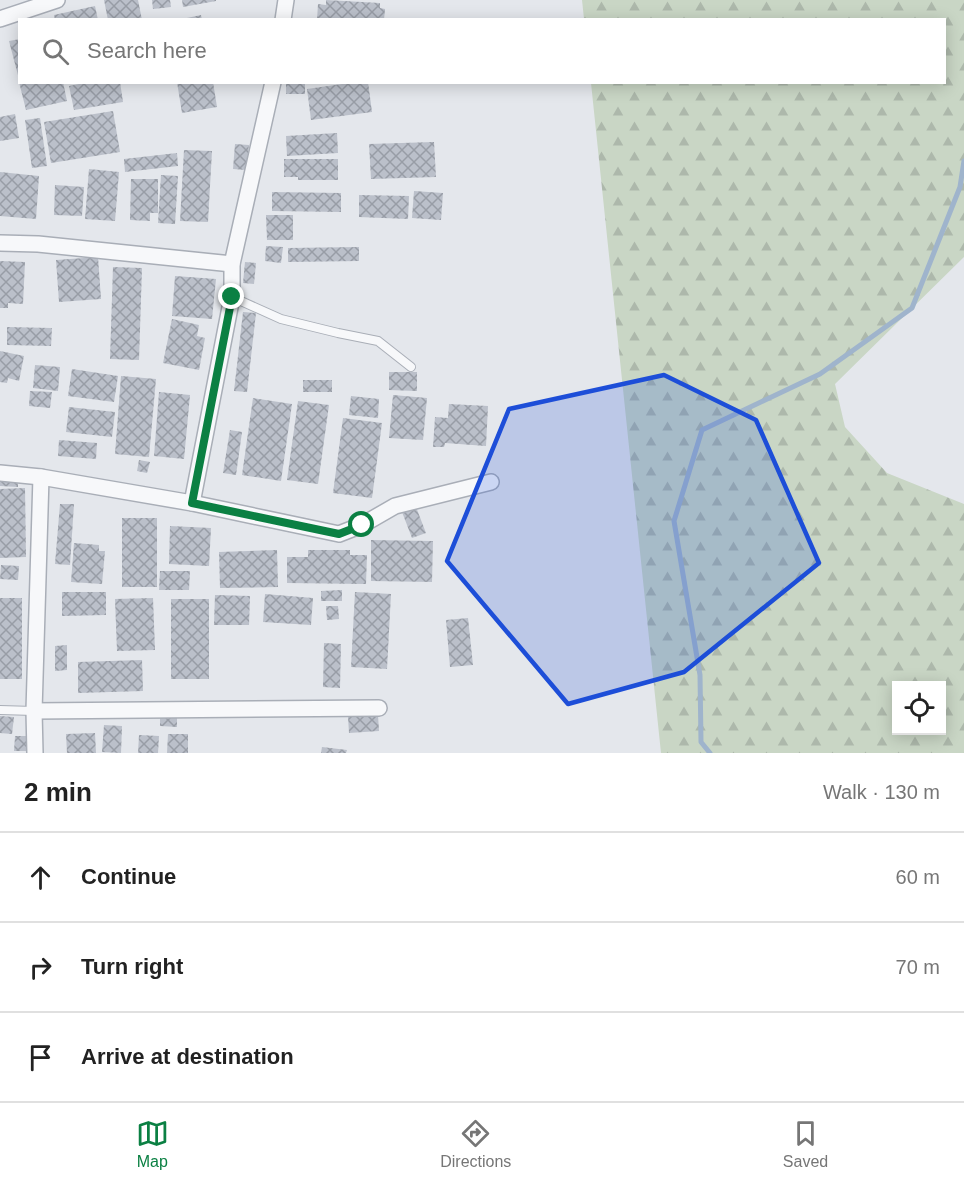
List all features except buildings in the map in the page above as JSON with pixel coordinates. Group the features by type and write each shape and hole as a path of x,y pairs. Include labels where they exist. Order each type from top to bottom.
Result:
{"street":[{"path":"0,19 57,0"},
{"path":"283,18 286,0"},
{"path":"192,503 232,297 232,264 273,84"},
{"path":"0,243 38,244 232,264"},
{"path":"0,473 41,477 192,503 339,534 362,525 395,506 491,482"},
{"path":"35,753 34,711 41,477"},
{"path":"34,711 379,708"}],"lane":[{"path":"232,297 281,319 378,340 411,367"},
{"path":"0,710 34,711"}],"highlighted area":[{"path":"664,375 756,420 819,563 684,672 568,704 447,561 509,409"}],"green space":[{"path":"582,0 964,0 964,257 835,384 845,427 887,473 964,504 964,753 661,753 591,84 946,84 946,18 584,18"}],"waterway":[{"path":"710,753 701,742 700,675 674,521 702,430 820,374 912,308 960,187 964,161"}],"route":[{"path":"232,297 192,503 339,534 362,525"}]}
